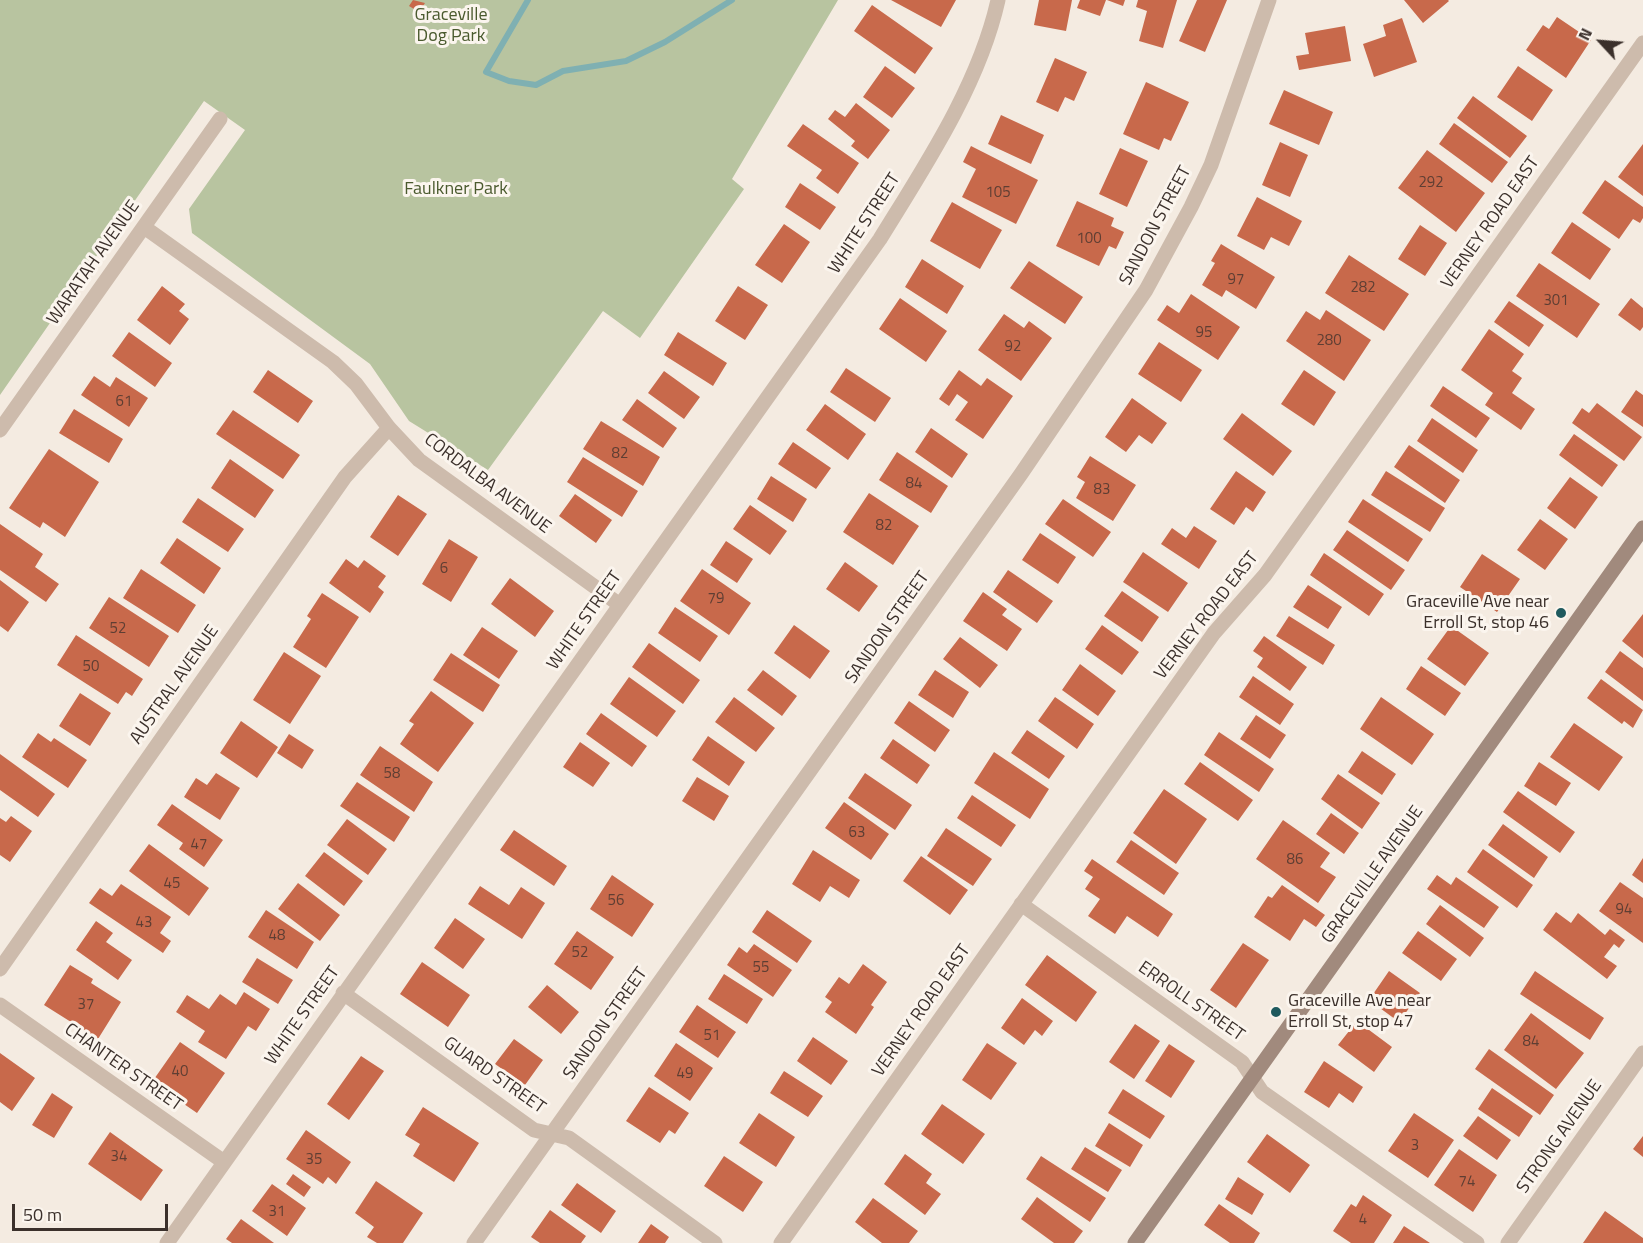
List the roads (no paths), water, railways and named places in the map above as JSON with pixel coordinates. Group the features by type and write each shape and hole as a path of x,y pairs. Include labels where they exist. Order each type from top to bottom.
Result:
{"main road":[{"name":"GRACEVILLE AVENUE","path":"1135,1243 1643,528"}],"street":[{"name":"WHITE STREET","path":"167,1243 837,302 920,175 952,118 988,36 999,0"},
{"name":"SANDON STREET","path":"474,1243 1021,474 1146,290 1211,165 1269,0"},
{"name":"VERNEY ROAD EAST","path":"781,1243 1214,633 1265,575 1643,43"},
{"name":"WARATAH AVENUE","path":"0,430 220,119"},
{"name":"CORDALBA AVENUE","path":"144,227 333,362 362,391 405,447 432,471 620,605"},
{"name":"AUSTRAL AVENUE","path":"0,969 345,477 389,428"},
{"name":"ERROLL STREET","path":"1021,904 1242,1062 1262,1092 1477,1243"},
{"name":"GUARD STREET","path":"343,993 534,1131 569,1138 716,1243"},
{"name":"CHANTER STREET","path":"0,1005 224,1162"},
{"name":"STRONG AVENUE","path":"1508,1243 1643,1053"}],"waterway":[{"path":"528,0 486,72 509,81 536,85 563,71 626,61 665,42 732,0"}],"place":[{"name":"Graceville Ave near Erroll St, stop 46","path":"1561,613"},
{"name":"Graceville Ave near Erroll St, stop 47","path":"1276,1012"}],"park label":[{"name":"Graceville Dog Park","path":"451,26"},
{"name":"Faulkner Park","path":"456,190"}]}
